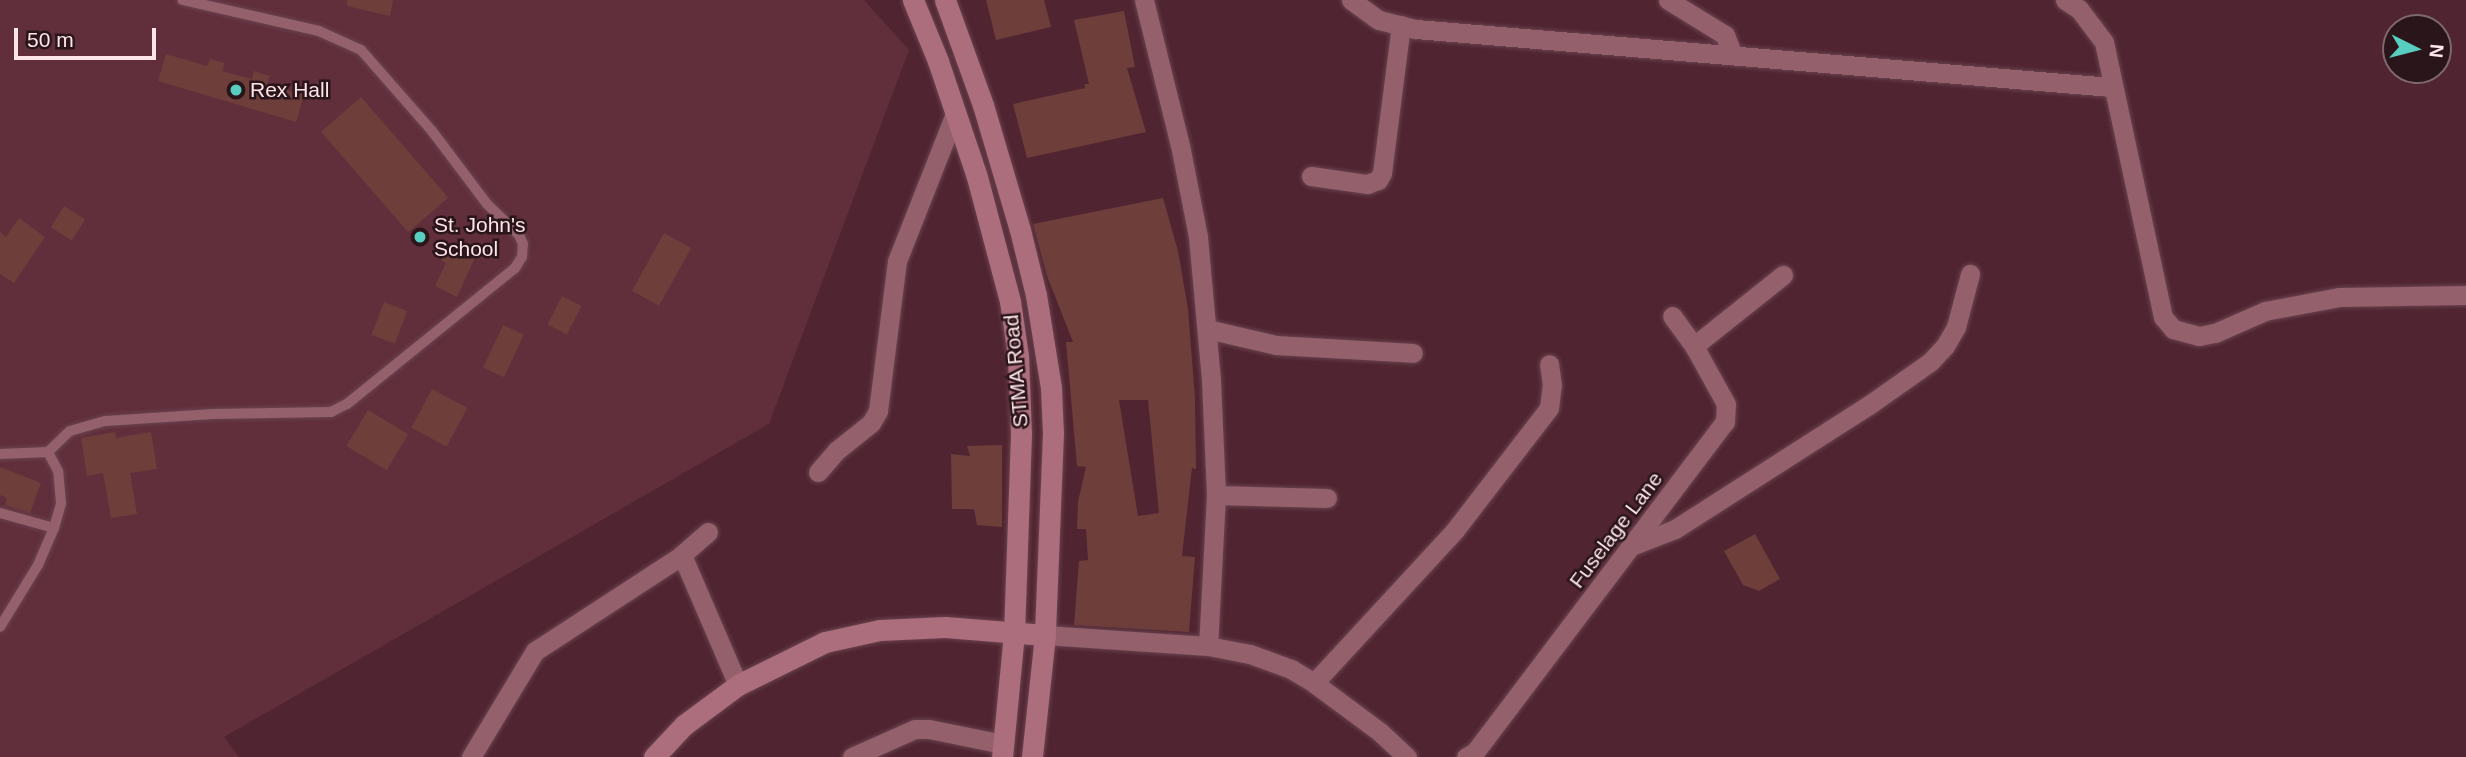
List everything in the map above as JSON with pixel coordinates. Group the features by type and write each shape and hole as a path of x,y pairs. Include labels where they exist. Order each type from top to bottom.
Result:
{"main road":[{"name":"STMA Road","path":"913,0 977,177 1010,301 1018,356 1021,434 1014,633 1002,750"},
{"name":"STMA Road","path":"945,0 1002,166 1036,295 1044,339 1053,433 1045,635 1032,757"},
{"path":"654,757 684,725 738,685 825,642 880,630 945,627 1045,635"}],"street":[{"path":"1144,0 1193,212 1207,329 1216,495 1208,646"},
{"path":"1351,0 1379,20 1416,29 1732,53 2111,87"},
{"path":"1668,0 1725,35 1732,53"},
{"path":"2065,0 2078,9 2104,42 2111,87 2163,317 2173,329 2199,336 2215,333 2265,311 2339,297 2466,295"},
{"path":"1311,176 1367,184 1378,180 1401,25"},
{"path":"818,472 836,451 871,423 878,411 897,261 955,114"},
{"path":"1633,545 1675,529 1870,405 1930,362 1945,346 1956,327 1969,274"},
{"path":"1694,346 1783,275"},
{"name":"Fuselage Lane","path":"1466,757 1475,752 1725,422 1726,404 1694,346 1672,316"},
{"path":"1207,329 1276,345 1413,353"},
{"path":"1314,683 1455,530 1549,408 1552,386 1549,364"},
{"path":"1216,495 1327,498"},
{"path":"471,757 535,651 682,555 708,532"},
{"path":"682,555 738,685"},
{"path":"1045,635 1208,646 1250,653 1292,669 1314,683 1380,732 1407,757"},
{"path":"852,757 915,729 929,729 1002,750"}],"lane":[{"path":"0,454 48,452 70,431 106,421 213,414 331,412 347,404 505,276 522,257 523,244 519,235 487,205 432,131 361,50 319,31 182,0"},
{"path":"0,627 38,565 54,528 61,503 58,471 48,452"},
{"path":"0,513 54,528"}],"shaded area":[{"name":"St. John's School","path":"0,0 864,0 909,50 769,424 224,737 239,757 0,757"}],"building":[{"path":"347,0 393,0 390,16 347,6"},
{"path":"986,0 1044,0 1051,27 996,40"},
{"path":"1124,11 1135,67 1127,68 1146,132 1027,158 1013,104 1085,88 1085,84 1089,84 1074,20"},
{"name":"Rex Hall","path":"166,54 207,66 210,59 225,63 222,71 252,79 254,71 270,76 267,84 304,95 296,122 158,81"},
{"path":"361,97 448,197 408,232 321,132"},
{"path":"1163,198 1178,251 1188,309 1195,397 1196,469 1192,468 1182,556 1195,557 1189,632 1074,625 1079,561 1088,560 1086,529 1077,529 1078,502 1086,467 1077,466 1066,342 1073,342 1047,276 1033,224","holes":["1119,400 1148,400 1159,513 1138,516"]},
{"path":"64,206 85,219 72,240 51,227"},
{"path":"19,218 45,237 14,283 0,274 0,232 6,237"},
{"path":"664,233 691,248 659,306 632,291"},
{"path":"447,248 474,260 457,297 435,286 446,263 441,261"},
{"path":"562,296 582,306 567,334 547,325"},
{"path":"384,302 407,311 395,344 371,335"},
{"path":"503,325 524,335 504,377 483,368"},
{"path":"432,389 467,408 447,447 411,428"},
{"path":"368,410 408,434 387,470 346,446"},
{"path":"115,432 116,438 151,432 157,469 130,473 137,514 111,518 103,473 87,476 81,438"},
{"path":"1002,445 1002,527 977,525 974,509 952,509 951,454 970,456 967,446"},
{"path":"0,467 41,483 30,513 5,505 7,498 0,495"},
{"path":"1755,534 1780,579 1759,591 1743,585 1724,551"}],"place":[{"name":"Rex Hall","path":"236,90"},
{"name":"St. John's School","path":"420,237"}]}
